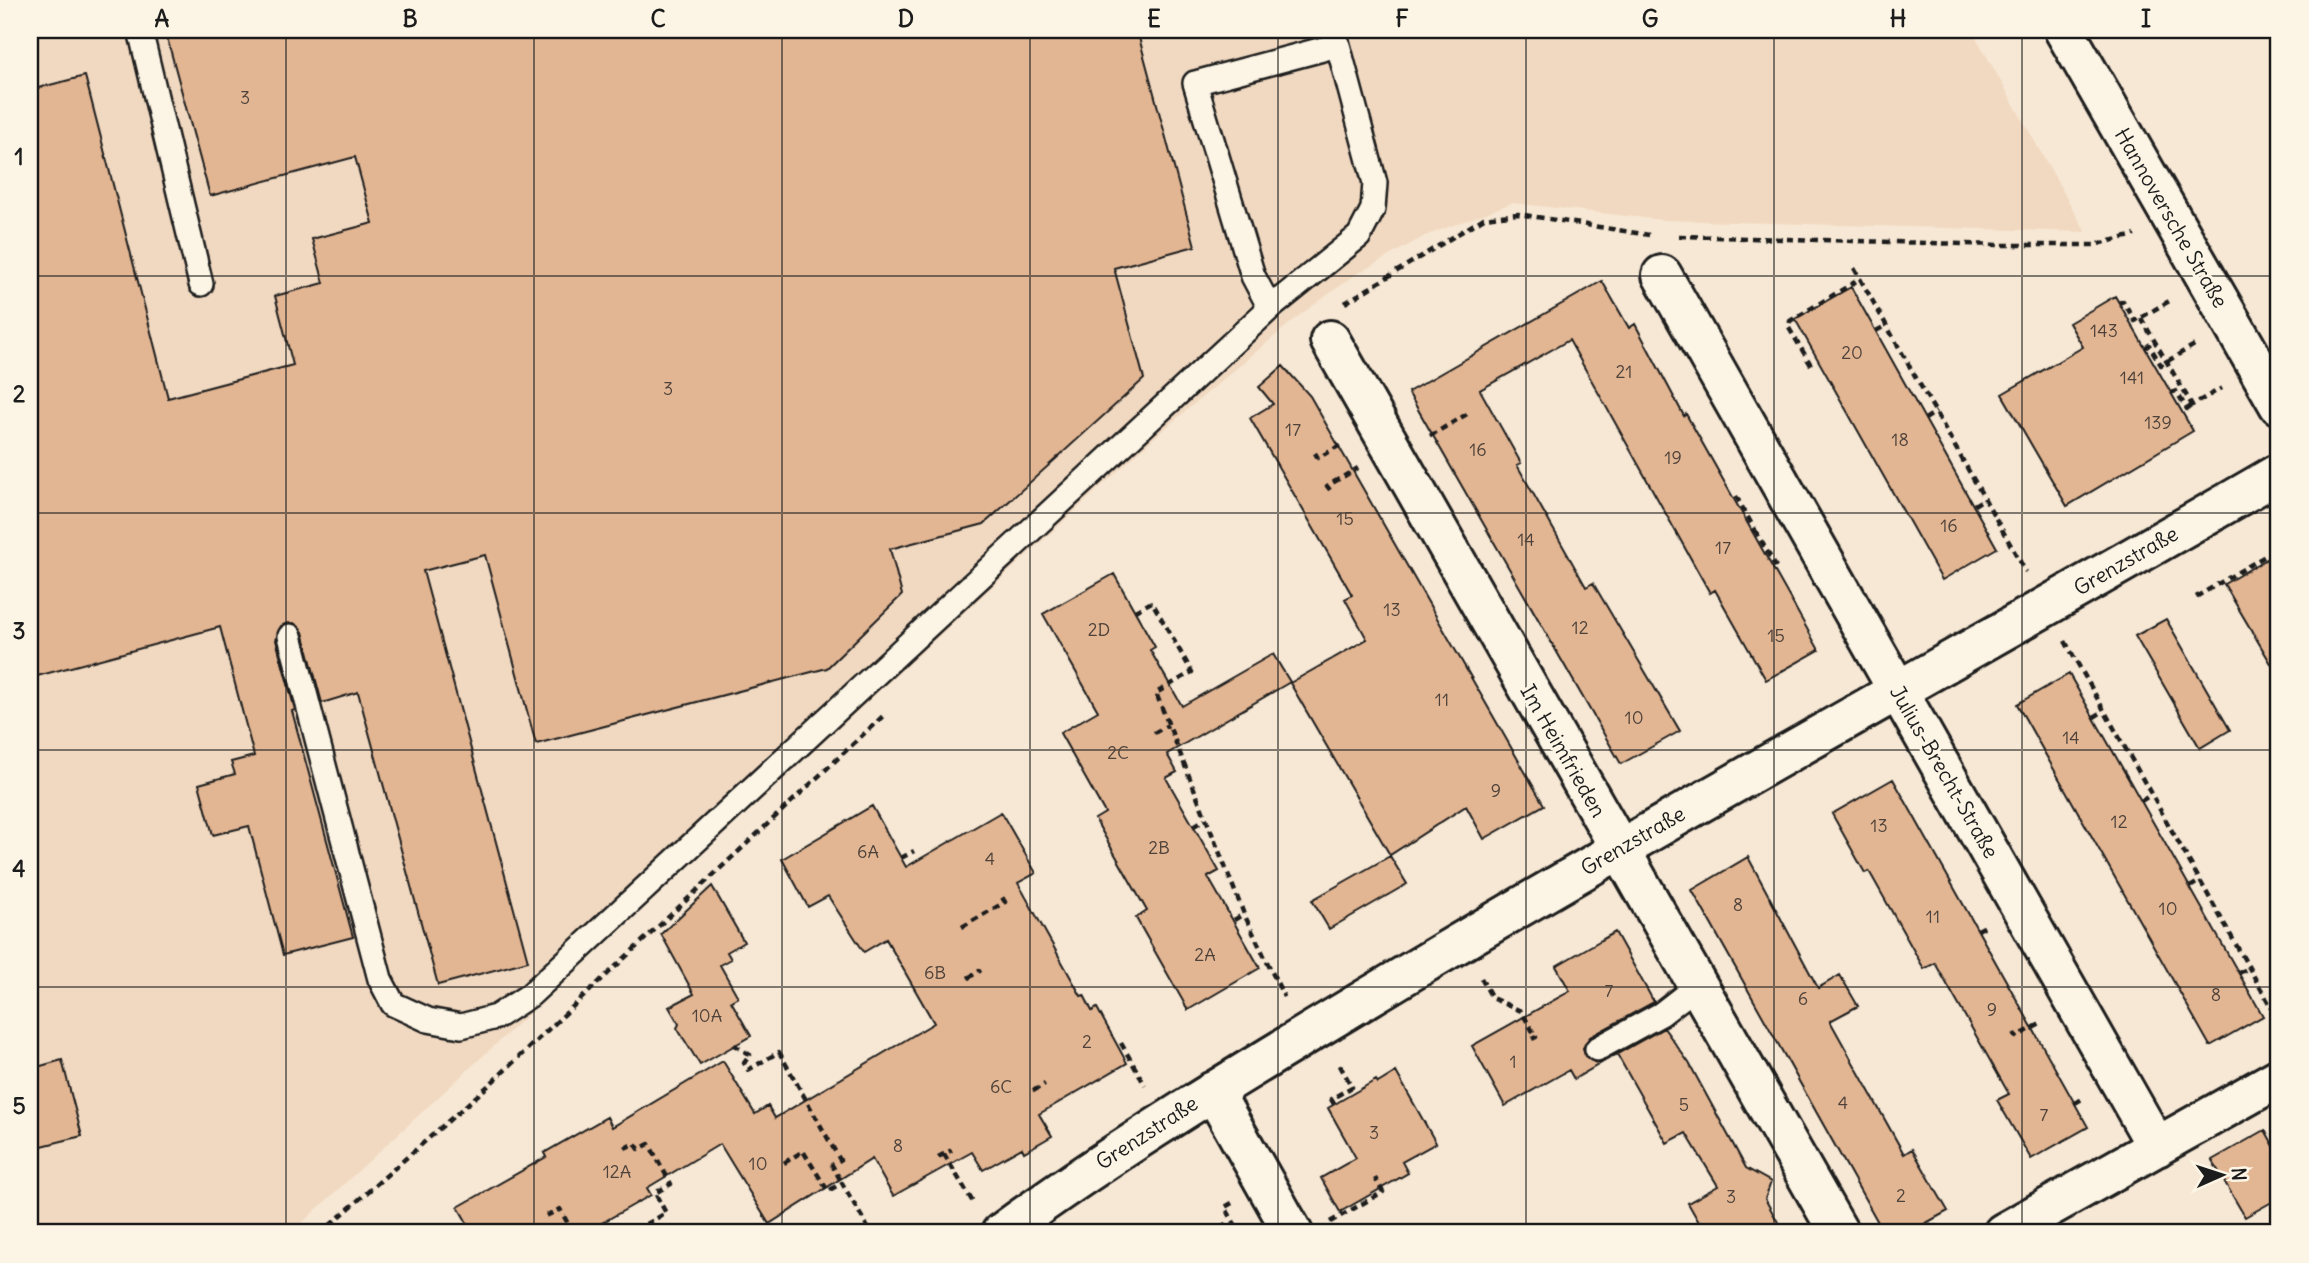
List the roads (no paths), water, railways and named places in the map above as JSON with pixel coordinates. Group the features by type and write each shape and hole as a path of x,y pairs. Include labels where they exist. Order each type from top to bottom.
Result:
{"street":[{"name":"Hannoversche Straße","path":"2064,30 2279,405"},
{"name":"Julius-Brecht-Straße","path":"1662,275 2157,1147"},
{"name":"Im Heimfrieden","path":"1336,322 1618,848 1839,1233"},
{"name":"Grenzstraße","path":"1002,1233 1092,1168 1213,1091 1618,848 2279,473"},
{"path":"2003,1233 2279,1078"},
{"path":"1213,1091 1310,1229"}],"lane":[{"path":"140,30 201,284"},
{"path":"290,636 380,979 393,1004 428,1020 461,1026 496,1017 530,995 1270,308 1359,236 1373,209 1375,183 1336,37 1195,83 1253,276 1270,308"},
{"path":"1597,1049 1661,1014 1697,986"}]}
